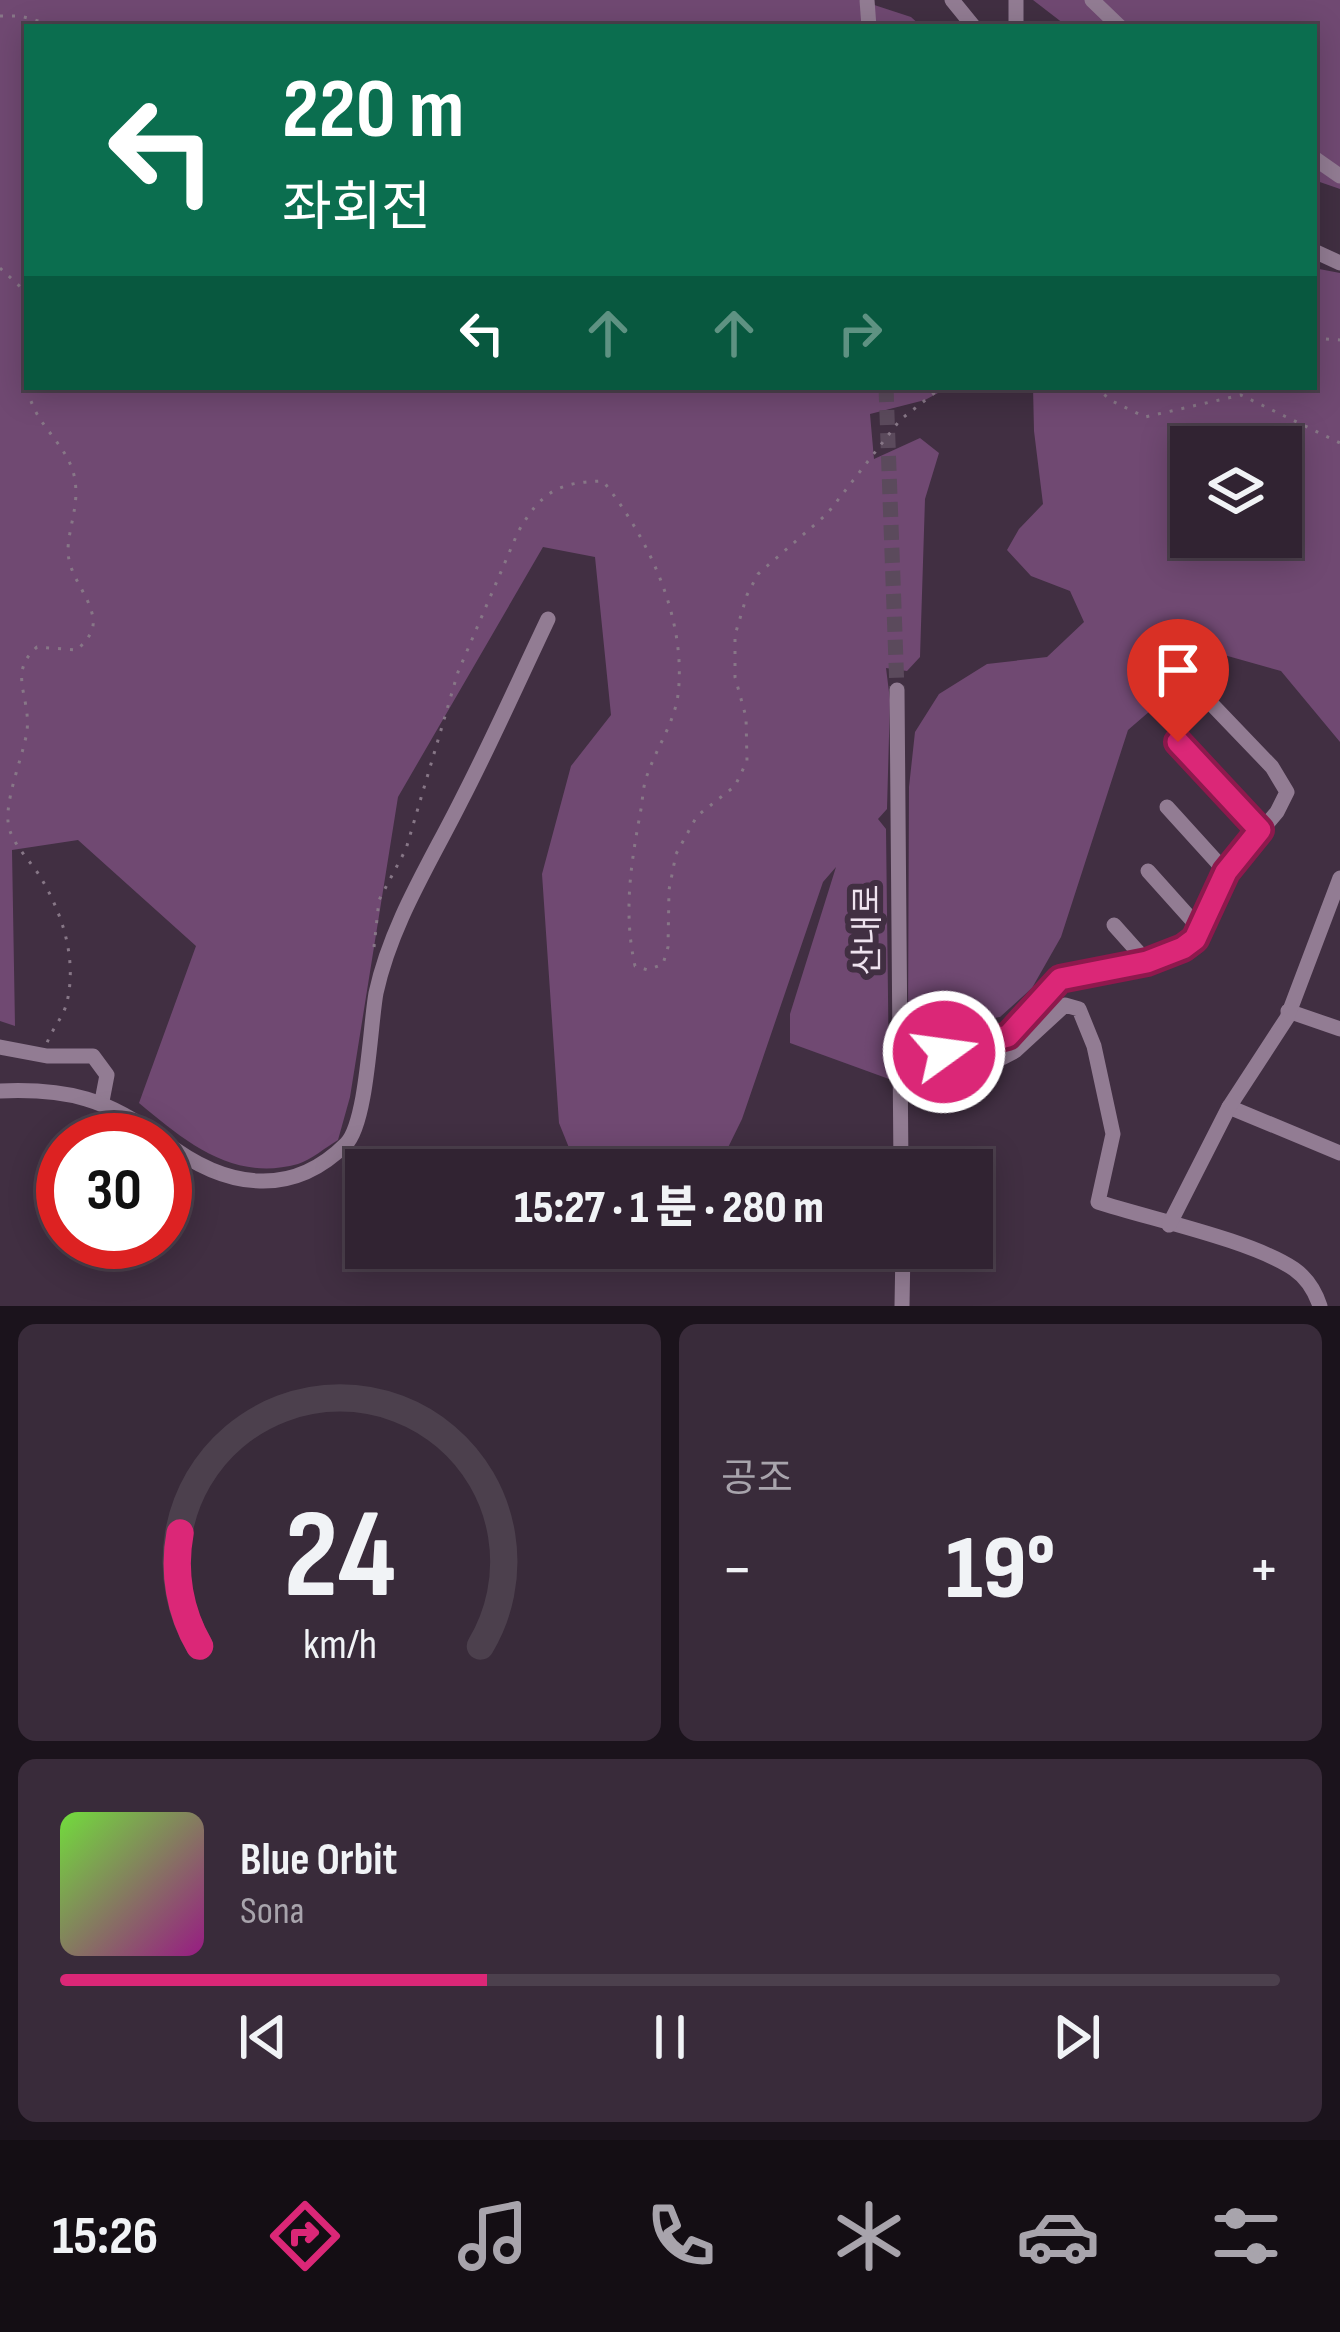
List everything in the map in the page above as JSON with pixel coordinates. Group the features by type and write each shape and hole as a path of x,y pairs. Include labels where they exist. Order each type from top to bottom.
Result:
{"street":[{"path":"952,0 972,24"},
{"path":"1092,0 1117,24"},
{"path":"192,1162 259,1182 288,1180 317,1169 351,1140 376,992 412,890 461,801 548,619"},
{"name":"산내로","path":"897,690 900,1149"},
{"path":"898,1059 1008,1036 1060,979 1147,962 1195,939 1226,872 1284,802 1285,783 1201,693"},
{"path":"1178,742 1260,830"},
{"path":"1167,807 1226,872"},
{"path":"1148,871 1200,929"},
{"path":"1169,1225 1228,1107 1288,1011 1340,878"},
{"path":"1114,925 1147,962"},
{"path":"968,1047 1000,1059 1065,1005 1079,1009 1094,1046 1114,1134 1098,1202 1292,1268 1311,1284 1320,1306"},
{"path":"1288,1011 1340,1029"},
{"path":"0,1048 47,1056 92,1055 107,1075 102,1101"},
{"path":"0,1091 36,1089 102,1101 121,1113"},
{"path":"1228,1107 1340,1153"},
{"path":"902,1306 903,1269"}],"path":[{"path":"0,16 50,24"},
{"path":"0,268 24,290"},
{"path":"28,390 38,417 73,470 78,504 68,549 71,572 93,619 87,640 77,650 37,647 23,659 19,672 30,709 9,830 58,912 72,970 67,1007 47,1039 47,1056"},
{"path":"374,958 380,899 406,849 458,672 518,532 549,494 571,482 603,481 637,531 669,601 678,653 678,697 646,775 628,899 628,934 635,966 648,970 662,964 668,947 669,890 676,854 697,816 735,786 748,761 746,717 735,677 735,635 758,574 827,514 900,420 938,390"},
{"path":"1099,390 1145,417 1241,395 1340,442"}],"shaded area":[{"path":"0,0 859,0 911,17 919,24 24,24 24,390 943,390 925,400 870,414 874,459 920,438 939,453 925,499 920,657 907,671 886,668 890,700 887,809 878,819 886,829 889,1079 790,1043 790,1014 836,867 823,882 742,1119 727,1149 570,1149 559,1123 542,874 571,766 611,715 595,557 543,547 398,797 350,1097 338,1140 298,1164 252,1168 192,1143 192,1113 151,1113 139,1103 196,946 78,840 12,850 15,1026 0,1021"},
{"path":"1033,0 1340,0 1340,189 1317,181 1317,24 1064,24"},
{"path":"1317,269 1340,273 1340,742 1281,671 1217,653 1128,730 1061,937 1032,988 1000,1017 924,1029 908,1021 909,787 915,732 939,694 987,664 1047,657 1084,622 1070,591 1031,576 1007,550 1043,504 1033,390 1317,390"}],"tunnel":[{"path":"886,390 897,690"}],"route":[{"path":"944,1052 1008,1036 1060,979 1147,962 1195,939 1226,872 1260,830 1178,742"}]}
